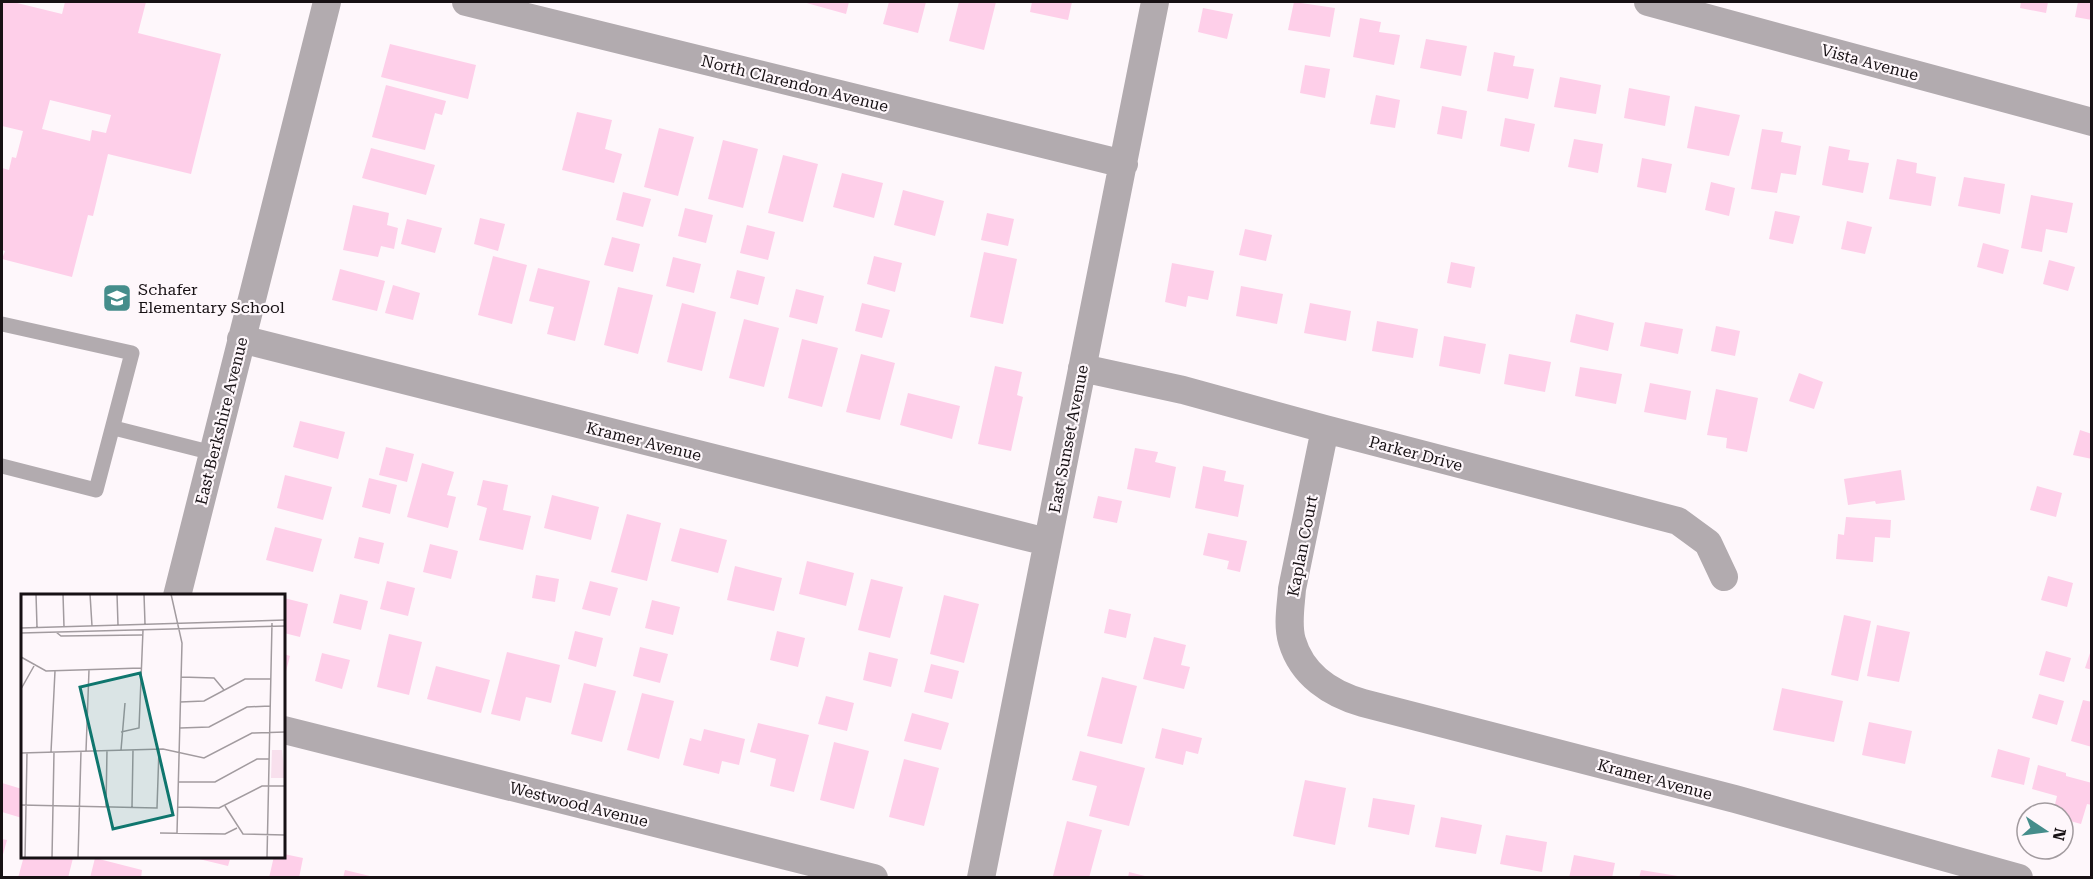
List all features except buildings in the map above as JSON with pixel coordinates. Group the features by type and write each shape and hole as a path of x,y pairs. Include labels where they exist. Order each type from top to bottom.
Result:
{"street":[{"name":"East Berkshire Avenue","path":"178,594 327,2"},
{"name":"North Clarendon Avenue","path":"466,2 1124,164"},
{"name":"East Sunset Avenue","path":"981,878 1155,2"},
{"name":"Vista Avenue","path":"1648,2 2091,122"},
{"name":"Kramer Avenue","path":"241,339 1047,542"},
{"name":"Parker Drive","path":"1082,368 1183,390 1678,521 1708,543 1724,577"},
{"name":"Kaplan Court","path":"1301,662 1292,640 1290,615 1292,589 1325,429"},
{"name":"Kramer Avenue","path":"1301,662 1323,685 1348,699 1747,802 2019,878"},
{"name":"Westwood Avenue","path":"285,730 874,878"}],"lane":[{"path":"2,324 132,353 96,490 2,466"},
{"path":"114,428 213,453"}],"place":[{"name":"Schafer Elementary School","path":"117,298"}]}
